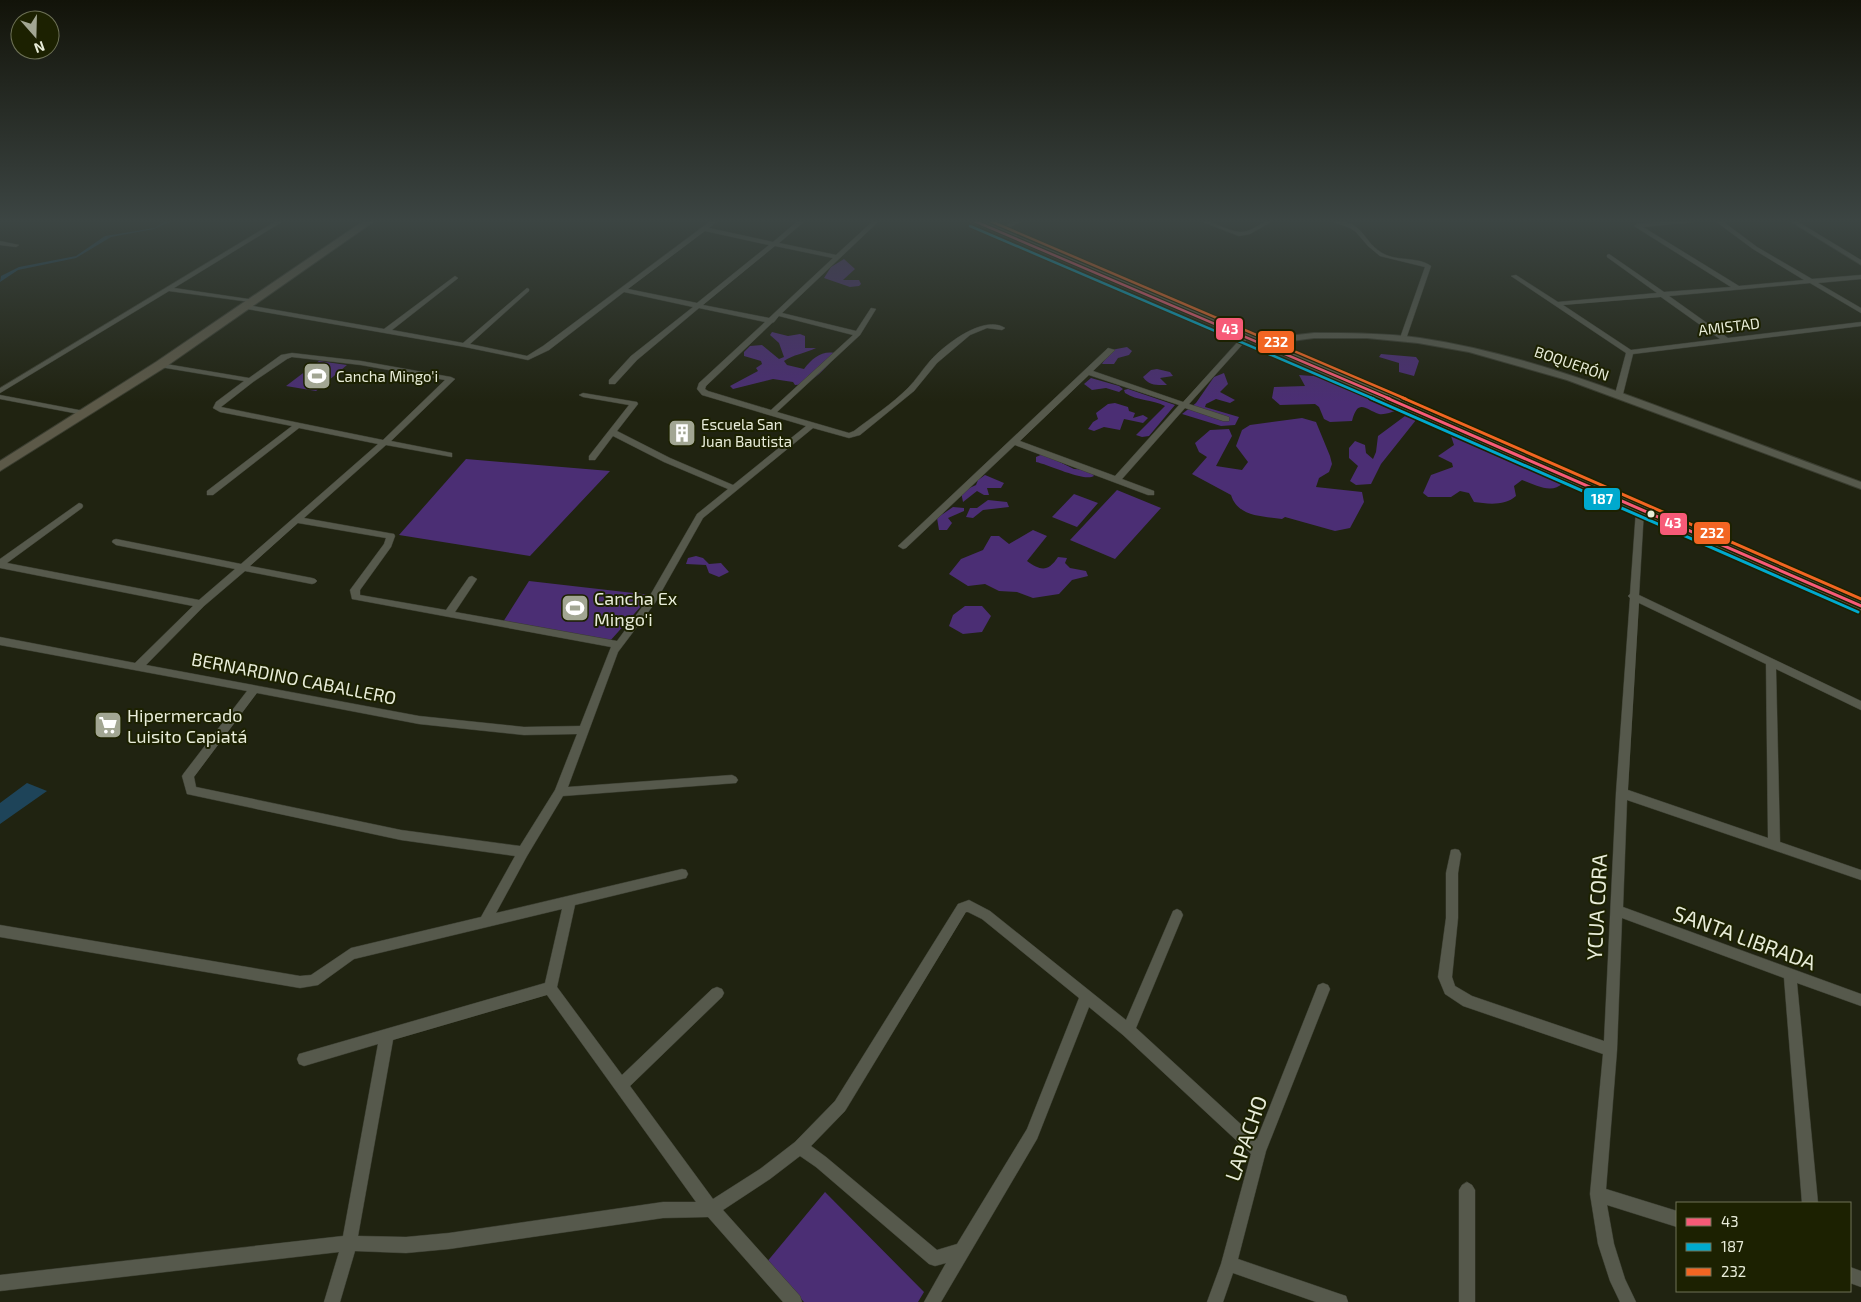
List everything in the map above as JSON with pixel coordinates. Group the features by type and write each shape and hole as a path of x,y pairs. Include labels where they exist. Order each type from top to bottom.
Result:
{"main road":[{"path":"0,467 160,365 284,281"},
{"path":"1116,281 1861,606"}],"street":[{"path":"0,391 180,281"},
{"path":"386,331 451,281"},
{"path":"168,288 386,331 465,344 528,358 546,348 634,281"},
{"path":"612,382 634,358 729,281"},
{"path":"813,281 702,385 701,389 712,396 844,436 856,433 911,389 934,361 968,334 986,326 1002,328"},
{"path":"1404,338 1423,281"},
{"path":"1521,281 1630,352 1619,394"},
{"path":"1643,281 1726,340"},
{"path":"1726,281 1738,288"},
{"path":"1557,304 1824,281"},
{"path":"1812,282 1861,311"},
{"path":"465,344 527,290"},
{"path":"622,290 700,304 772,320"},
{"path":"772,413 858,334 873,309"},
{"path":"778,314 858,334"},
{"name":"AMISTAD","path":"1630,352 1861,324"},
{"name":"BOQUERÓN","path":"1260,342 1291,337 1354,335 1404,338 1513,359 1619,394 1861,486"},
{"path":"1116,480 1246,336"},
{"path":"904,546 1111,350"},
{"path":"137,667 201,604 385,442 451,379 361,363 292,355 284,357 250,380 219,404 217,408 296,426 385,442 449,455"},
{"path":"160,365 250,380"},
{"path":"1089,372 1226,419"},
{"path":"583,394 634,404 614,433 592,458"},
{"path":"0,397 84,413"},
{"path":"210,493 296,426"},
{"path":"485,921 522,852 560,792 614,650 652,601 700,516 811,426"},
{"path":"614,433 667,460 733,488"},
{"path":"1016,442 1151,493"},
{"path":"0,564 79,506"},
{"name":"YCUA CORA","path":"1628,1302 1618,1280 1606,1244 1598,1194 1610,1050 1622,792 1633,596 1640,510"},
{"path":"297,520 391,536 388,545 355,590 355,596 619,645"},
{"path":"116,542 312,581"},
{"path":"0,564 201,604"},
{"path":"449,614 472,579"},
{"path":"1633,596 1861,706"},
{"name":"BERNARDINO CABALLERO","path":"0,641 419,720 524,731 584,730"},
{"path":"1771,663 1774,845"},
{"path":"255,688 188,776 191,791 401,835 522,852"},
{"path":"560,792 732,780"},
{"path":"1622,792 1861,875"},
{"path":"1455,854 1452,873 1452,918 1445,977 1450,990 1468,1001 1610,1050"},
{"path":"0,931 300,982 313,981 351,954 682,874"},
{"path":"570,902 550,988 711,1209 794,1302"},
{"path":"0,1283 349,1243 406,1245 449,1241 663,1210 711,1209 765,1174 800,1147 840,1106 962,908 969,906 986,915 1128,1030 1259,1151"},
{"name":"SANTA LIBRADA","path":"1616,910 1790,976 1861,1000"},
{"path":"1128,1030 1177,915"},
{"path":"1790,976 1810,1202"},
{"path":"304,1058 550,988"},
{"name":"LAPACHO","path":"1215,1302 1229,1264 1259,1151 1323,989"},
{"path":"620,1086 717,993"},
{"path":"932,1302 1032,1134 1086,997"},
{"path":"332,1302 349,1243 387,1035"},
{"path":"800,1147 821,1162 935,1258 962,1252"},
{"path":"1467,1190 1467,1302"},
{"path":"1598,1194 1676,1219"},
{"path":"1229,1264 1340,1302"}],"shaded area":[{"path":"832,281 859,281 861,284 850,287"},
{"path":"772,332 788,336 800,334 805,336 805,348 816,348 787,359 784,361 787,365 804,369 811,361 823,353 838,354 819,374 802,384 795,385 793,382 773,379 733,389 730,386 758,371 756,368 762,364 761,361 744,356 744,352 750,346 762,345 779,359 784,357 779,343 770,335"},
{"path":"1127,347 1132,351 1129,355 1118,358 1114,364 1102,364 1111,350"},
{"path":"1381,354 1416,357 1419,361 1414,376 1399,372 1399,363 1379,357"},
{"name":"Cancha Mingo'i","path":"319,361 347,365 316,391 286,386"},
{"path":"1157,369 1170,372 1173,376 1160,378 1167,385 1151,383 1143,377 1151,370"},
{"path":"1224,373 1228,384 1220,392 1235,400 1230,403 1216,399 1206,404 1205,407 1239,417 1235,425 1221,426 1182,414 1196,403 1214,377"},
{"path":"1299,375 1326,377 1360,395 1395,403 1396,411 1379,414 1359,407 1352,421 1330,422 1324,419 1319,407 1315,404 1280,405 1272,398 1274,387 1305,386"},
{"path":"1091,378 1119,386 1123,389 1119,392 1106,388 1092,390 1084,384"},
{"path":"1128,389 1175,405 1149,436 1142,437 1136,435 1165,406 1130,396 1124,390"},
{"path":"1115,403 1128,407 1129,411 1135,413 1133,418 1143,415 1148,418 1143,423 1124,419 1120,430 1104,427 1094,431 1088,429 1098,419 1096,413 1108,404"},
{"path":"1405,416 1412,416 1416,420 1381,464 1371,484 1356,485 1350,481 1358,466 1349,458 1349,448 1355,441 1365,445 1366,453 1373,459 1378,436"},
{"path":"1302,418 1316,422 1332,464 1329,472 1319,478 1316,487 1362,492 1364,502 1350,528 1335,531 1285,517 1282,519 1252,514 1239,508 1231,495 1192,474 1207,457 1199,452 1195,443 1210,430 1229,429 1232,436 1216,466 1242,470 1248,462 1236,446 1242,430 1250,425"},
{"path":"1456,432 1476,439 1487,447 1487,451 1539,466 1557,476 1563,483 1553,488 1548,488 1522,480 1514,486 1516,496 1496,504 1474,502 1469,493 1460,491 1451,497 1428,497 1423,493 1431,475 1453,467 1452,463 1438,456 1454,445 1450,433"},
{"path":"1043,454 1074,469 1089,470 1094,476 1083,477 1036,462 1036,457"},
{"path":"466,459 610,471 530,556 399,535"},
{"path":"985,475 1004,483 1001,488 987,488 989,495 984,495 977,491 963,502 961,492 976,485 978,480"},
{"path":"1117,490 1161,508 1115,559 1070,540"},
{"path":"1074,494 1098,503 1077,527 1052,517"},
{"path":"988,500 1007,502 1009,507 983,510 973,518 966,517 970,508 977,508"},
{"path":"953,507 964,508 964,511 948,518 952,523 947,530 939,530 937,518"},
{"path":"1033,530 1047,536 1027,561 1036,567 1044,568 1051,565 1058,557 1067,558 1065,563 1070,568 1086,571 1088,576 1072,580 1059,594 1033,598 1017,592 999,591 985,584 968,586 949,574 961,559 983,550 991,536 999,536 1009,544"},
{"path":"696,556 703,558 709,564 721,563 729,572 719,577 709,573 706,565 686,564 688,558"},
{"name":"Cancha Ex Mingo'i","path":"529,581 651,595 610,641 503,622"},
{"path":"965,606 982,606 991,616 982,632 963,634 949,626 953,615"},
{"path":"825,1192 924,1292 918,1302 804,1302 766,1263"}],"water":[{"path":"27,783 47,791 0,824 0,803"}],"transit line":[{"name":"187","path":"1099,281 1258,348 1858,612"},
{"name":"43","path":"1115,281 1260,342 1861,606"},
{"name":"232","path":"1132,281 1263,336 1861,599"}],"place":[{"name":"Cancha Mingo'i","path":"317,376"},
{"name":"Escuela San Juan Bautista","path":"682,433"},
{"name":"Cancha Ex Mingo'i","path":"575,608"},
{"name":"Hipermercado Luisito Capiatá","path":"108,725"}]}
